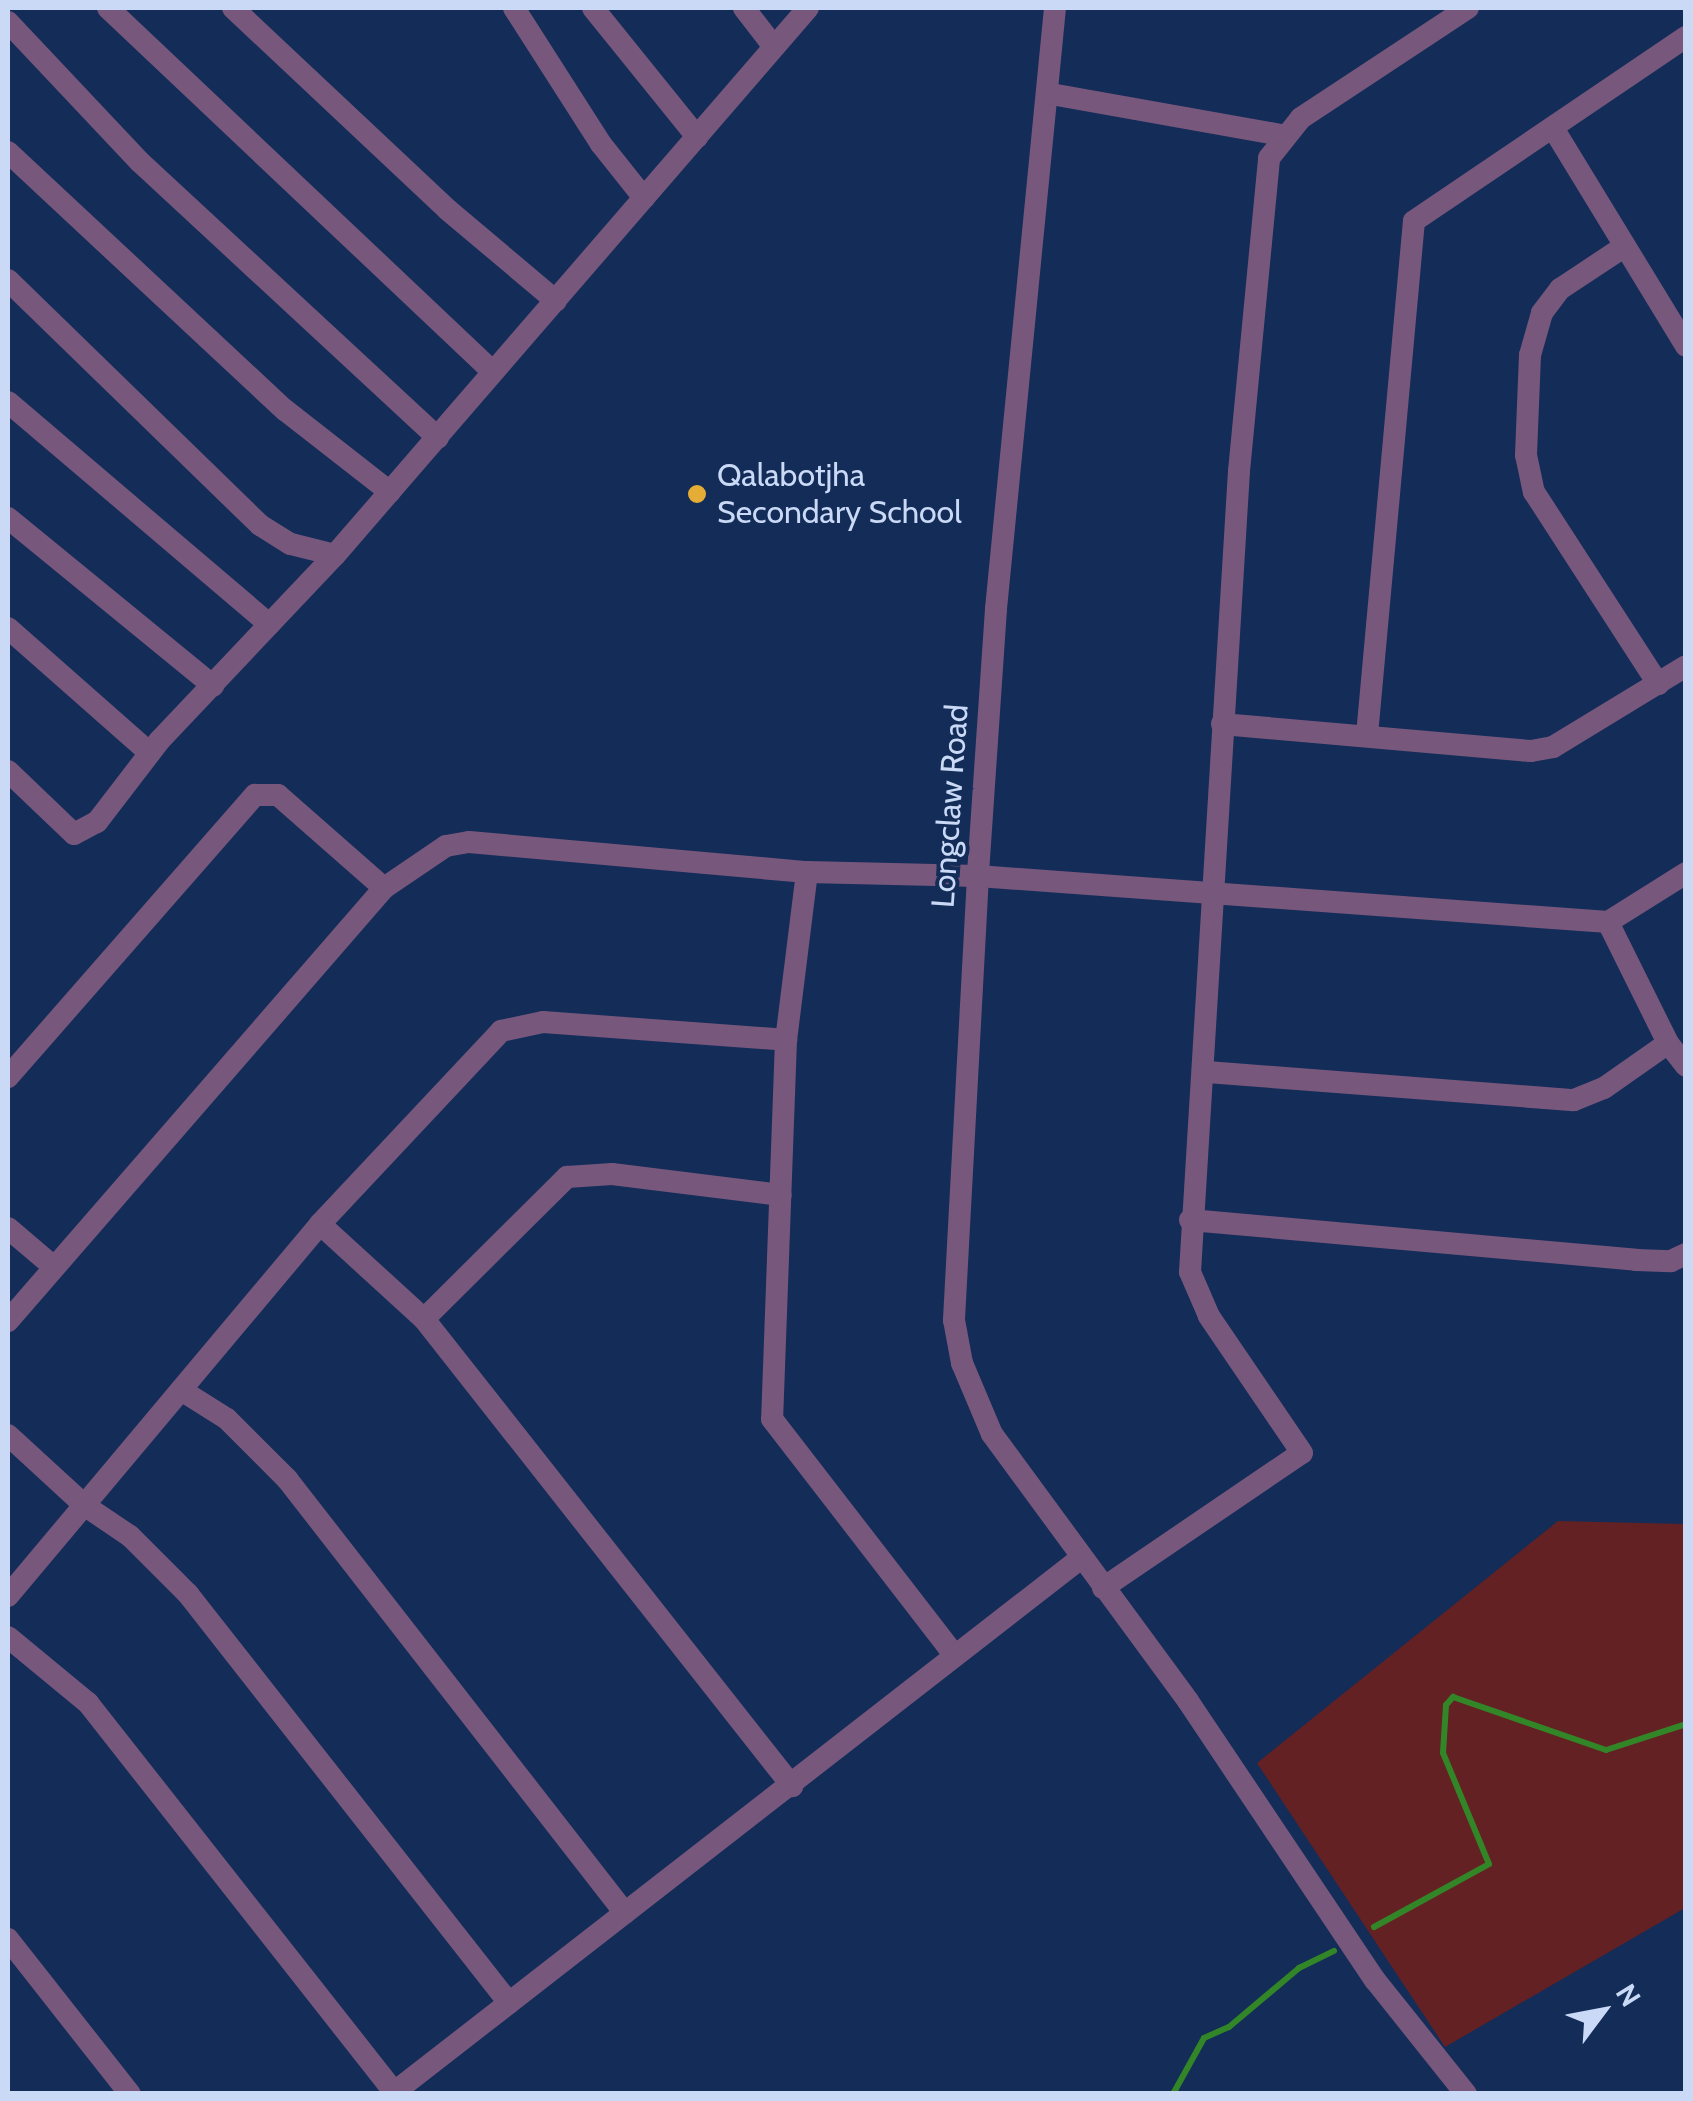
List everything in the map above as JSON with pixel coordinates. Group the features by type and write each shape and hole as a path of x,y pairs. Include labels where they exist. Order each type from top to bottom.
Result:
{"street":[{"path":"108,8 492,371"},
{"path":"233,8 448,210 556,301"},
{"path":"514,8 601,144 644,198"},
{"path":"593,8 626,56 697,137"},
{"path":"744,8 774,47"},
{"path":"8,771 74,834 97,822 150,754 438,438 808,8"},
{"name":"Longclaw Road","path":"1054,8 1051,94 1029,252 978,876 954,1320 969,1387 992,1434 1302,1865 1375,1980 1466,2094"},
{"path":"8,1637 88,1702 393,2093 792,1786 954,1654 1302,1453 1196,1293 1190,1220 1207,1072 1222,724 1269,158 1282,136 1468,8"},
{"path":"8,22 150,172 438,438"},
{"path":"1367,736 1414,221 1686,37"},
{"path":"1051,94 1282,136"},
{"path":"1553,128 1622,248 1686,346"},
{"path":"8,152 284,410 390,492"},
{"path":"1622,248 1560,289 1542,314 1530,355 1526,455 1534,492 1658,684"},
{"path":"8,280 260,525 291,544 335,554"},
{"path":"8,402 269,624"},
{"path":"8,518 213,686"},
{"path":"8,628 150,754"},
{"path":"1222,724 1554,748 1686,666"},
{"path":"8,1077 255,794 278,795 384,888"},
{"path":"8,1321 384,888 422,858 469,842 807,872 978,876 1212,897 1608,922 1686,873"},
{"path":"807,872 786,1040 772,1419 954,1654"},
{"path":"1608,922 1668,1043 1686,1066"},
{"path":"8,1596 320,1224 485,1043 512,1025 543,1022 786,1040"},
{"path":"1207,1072 1574,1100 1604,1088 1668,1043"},
{"path":"424,1319 566,1177 612,1174 781,1195"},
{"path":"1190,1220 1636,1260 1670,1261 1686,1254"},
{"path":"320,1224 424,1319 792,1786"},
{"path":"8,1228 54,1267"},
{"path":"181,1390 228,1419 287,1479 625,1914"},
{"path":"8,1435 84,1505 130,1536 188,1594 509,2003"},
{"path":"8,1939 130,2094"}],"shaded area":[{"path":"1558,1521 1685,1524 1685,1908 1445,2047 1257,1763"}],"waterway":[{"path":"1374,1927 1489,1864 1443,1753 1446,1705 1453,1697 1606,1750 1686,1724"},
{"path":"1173,2094 1204,2038 1229,2027 1299,1968 1334,1951"}],"place":[{"name":"Qalabotjha Secondary School","path":"697,494"}]}
